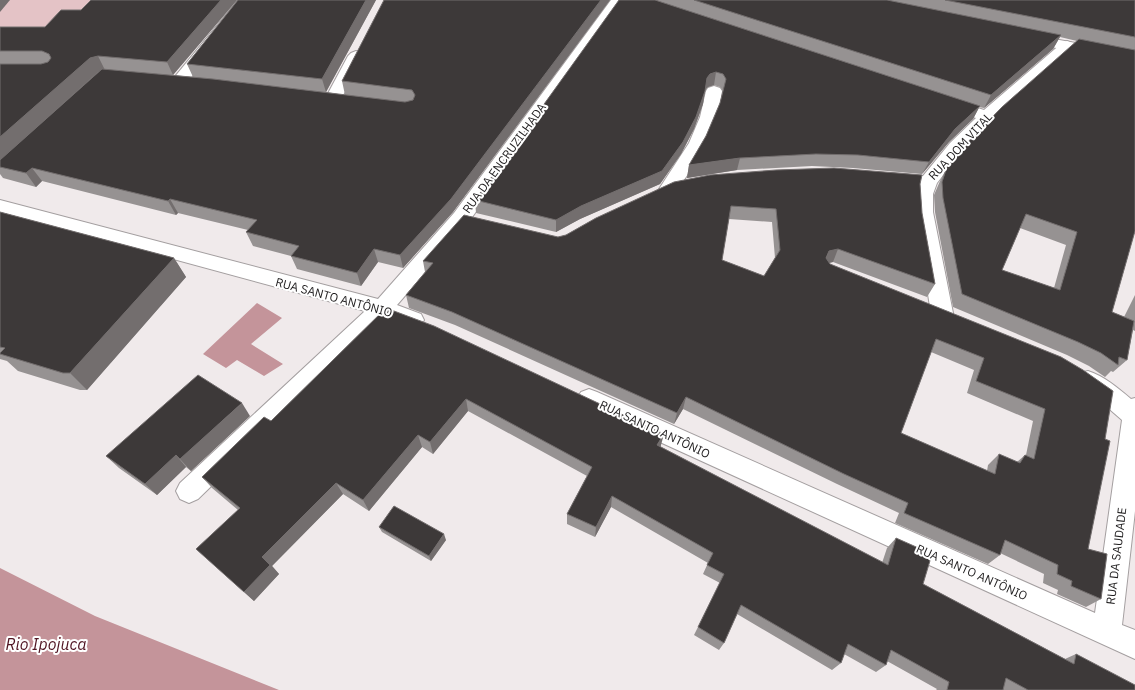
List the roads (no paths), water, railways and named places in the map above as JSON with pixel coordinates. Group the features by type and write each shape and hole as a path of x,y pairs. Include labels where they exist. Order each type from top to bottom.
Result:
{"street":[{"path":"179,82 245,0"},
{"name":"RUA DA ENCRUZILHADA","path":"189,491 382,308 469,220 618,0"},
{"path":"1014,35 1135,59"},
{"path":"333,99 363,43"},
{"name":"RUA DOM VITAL","path":"876,178 928,182 956,147 986,116 1067,46"},
{"path":"692,184 662,192 690,159 711,112 714,91"},
{"path":"934,99 986,116"},
{"path":"928,182 924,194 924,212 942,314"},
{"name":"RUA SANTO ANTÔNIO","path":"0,206 382,308 433,327"},
{"path":"920,305 962,322"},
{"path":"1074,371 1108,392 1135,414"},
{"name":"RUA SANTO ANTÔNIO","path":"569,390 1135,645"},
{"name":"RUA DA SAUDADE","path":"1107,632 1135,414"}],"water":[{"path":"257,303 282,318 251,344 283,364 264,376 237,360 226,368 203,354"},
{"name":"Rio Ipojuca","path":"0,568 95,616 279,690 0,690"}]}
